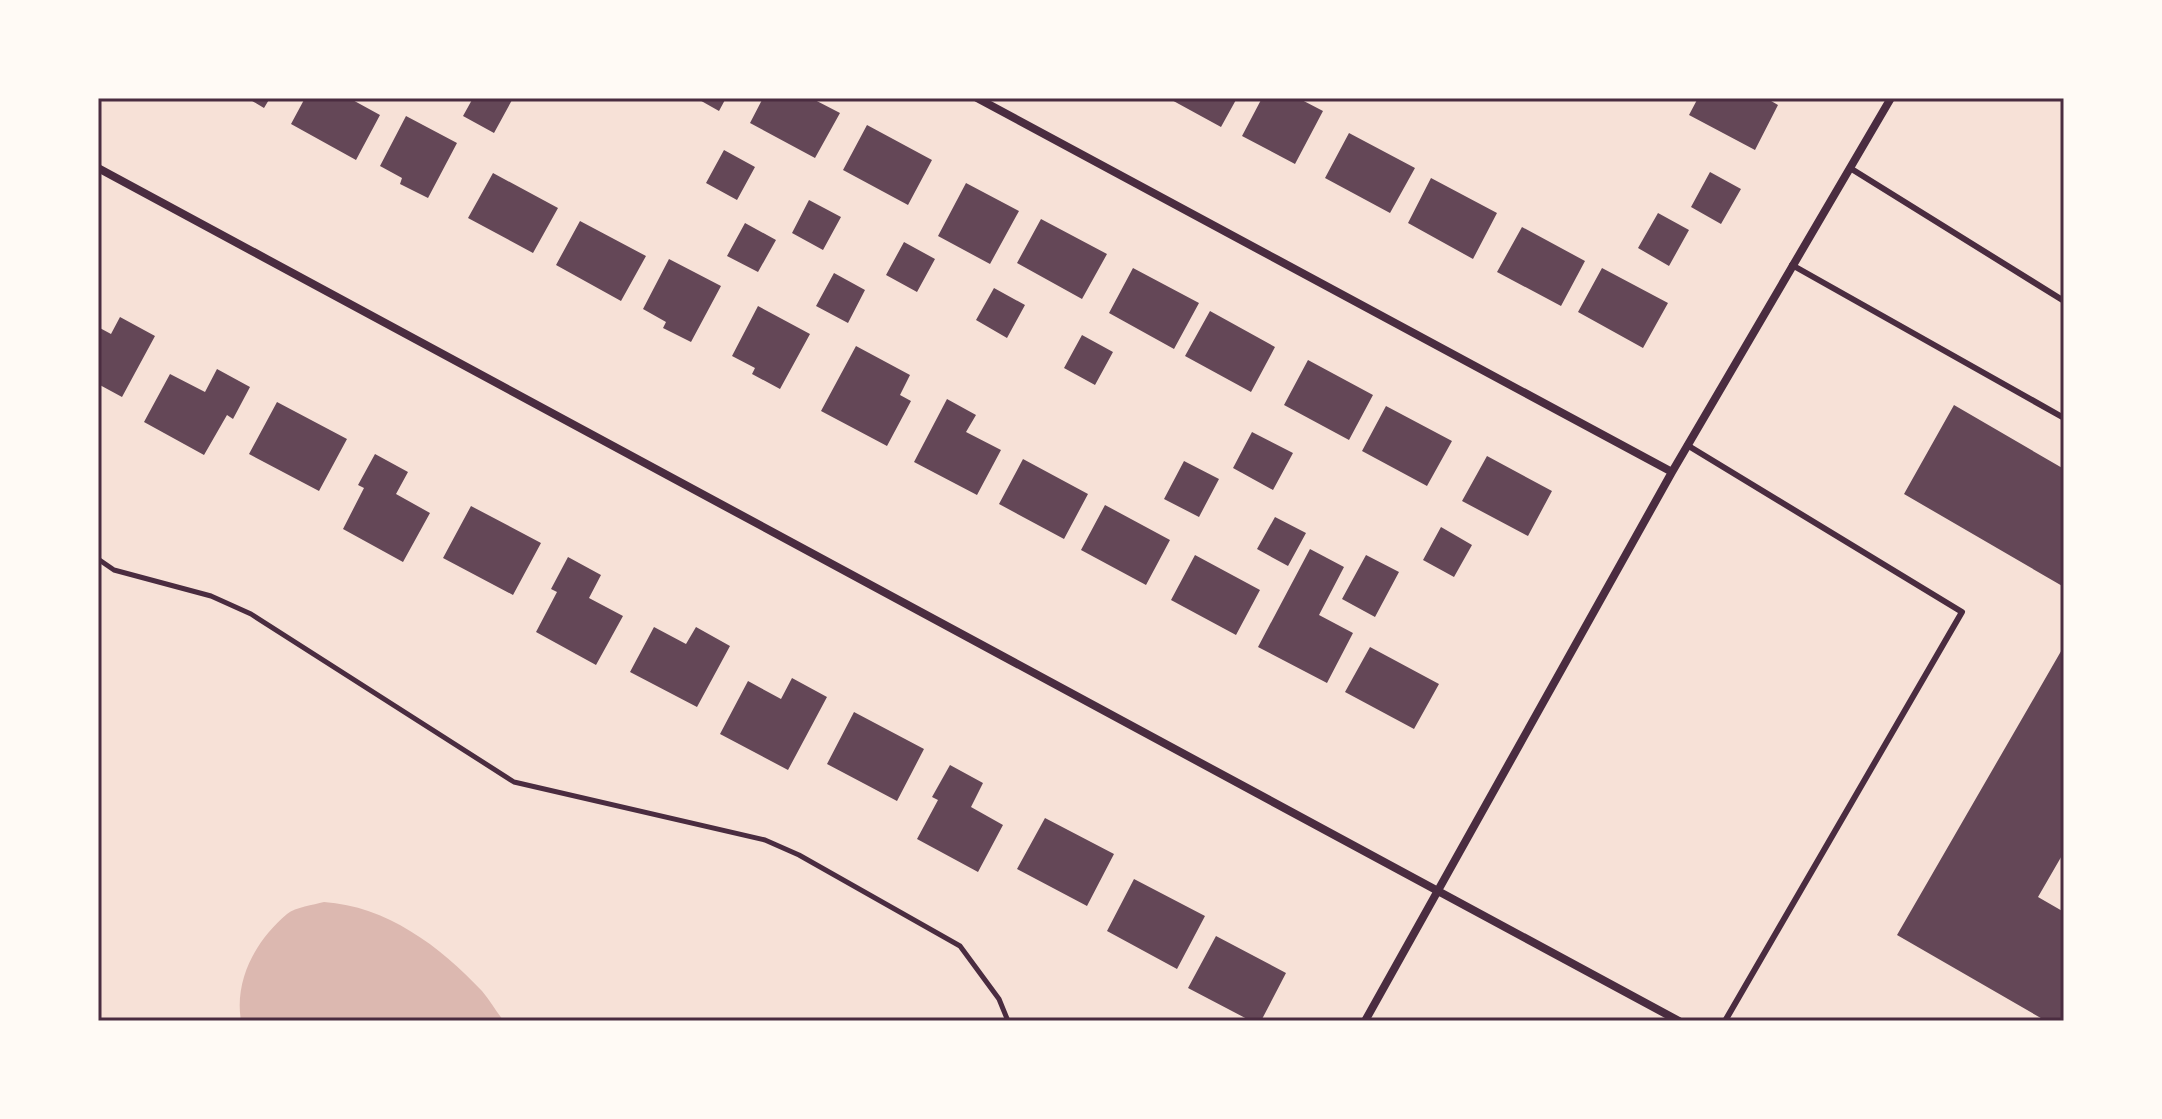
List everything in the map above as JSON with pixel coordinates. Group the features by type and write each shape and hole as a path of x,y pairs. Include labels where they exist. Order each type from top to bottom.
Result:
{"street":[{"path":"977,98 1672,472"},
{"path":"1365,1021 1687,445 1891,98"},
{"path":"98,168 1679,1021"}],"lane":[{"path":"1850,168 2064,301"},
{"path":"1792,265 2064,418"},
{"path":"1687,445 1962,612 1725,1021"}],"path":[{"path":"98,559 114,570 211,596 251,614 514,782 765,840 799,855 960,946 999,999 1008,1021"}],"shaded area":[{"path":"324,902 369,911 430,944 466,974 504,1021 241,1021 244,976 257,948 287,914"}],"building":[{"path":"247,98 270,98 264,108"},
{"path":"305,98 349,98 380,115 356,160 291,124"},
{"path":"473,98 512,100 494,133 463,116"},
{"path":"696,98 726,98 719,111"},
{"path":"763,98 811,98 840,113 815,158 750,123"},
{"path":"1168,98 1237,98 1221,127"},
{"path":"1262,98 1298,98 1323,111 1295,164 1242,136"},
{"path":"1698,98 1766,98 1778,105 1755,150 1689,115"},
{"path":"406,116 457,143 428,198 400,184 402,178 380,166"},
{"path":"867,125 932,160 908,205 843,170"},
{"path":"1349,133 1415,168 1390,213 1325,178"},
{"path":"724,150 755,167 737,200 706,183"},
{"path":"1710,172 1741,189 1721,224 1691,207"},
{"path":"493,173 558,208 533,253 468,218"},
{"path":"1431,178 1497,213 1473,259 1408,223"},
{"path":"966,183 1019,211 990,264 938,236"},
{"path":"809,200 841,217 823,250 792,233"},
{"path":"1658,213 1689,230 1669,266 1638,248"},
{"path":"1041,219 1107,254 1082,299 1017,263"},
{"path":"580,221 646,256 621,301 556,265"},
{"path":"745,223 776,240 758,272 727,256"},
{"path":"1522,227 1585,261 1561,306 1497,272"},
{"path":"904,242 935,259 917,292 886,275"},
{"path":"669,259 721,286 691,342 663,328 666,322 643,309"},
{"path":"1133,268 1199,303 1174,349 1109,313"},
{"path":"1602,268 1668,303 1643,348 1578,312"},
{"path":"834,273 865,290 848,323 816,306"},
{"path":"994,288 1025,305 1007,338 976,320"},
{"path":"758,306 810,334 780,389 752,374 755,368 732,356"},
{"path":"1210,311 1275,347 1251,392 1185,356"},
{"path":"120,317 155,336 122,397 98,384 98,327 111,334"},
{"path":"1082,335 1113,352 1095,385 1064,368"},
{"path":"856,346 910,375 900,395 911,401 887,446 821,411"},
{"path":"1308,360 1373,395 1349,440 1284,405"},
{"path":"217,369 250,387 233,419 227,415 204,455 144,422 170,374 205,392"},
{"path":"947,399 976,415 966,432 1001,450 977,495 914,462"},
{"path":"277,402 347,439 319,491 249,454"},
{"path":"1954,405 2064,469 2064,587 1904,494"},
{"path":"1386,406 1452,441 1427,486 1362,451"},
{"path":"1252,432 1293,453 1273,490 1233,468"},
{"path":"375,454 408,472 396,494 430,513 403,562 343,529 364,488 358,485"},
{"path":"1487,456 1552,491 1528,536 1462,501"},
{"path":"1023,459 1088,494 1064,539 999,504"},
{"path":"1184,461 1219,479 1199,517 1164,499"},
{"path":"1105,505 1170,540 1146,585 1081,550"},
{"path":"471,506 541,543 513,595 443,558"},
{"path":"1275,517 1306,533 1288,566 1257,549"},
{"path":"1441,527 1472,545 1454,577 1423,560"},
{"path":"1310,549 1344,567 1319,615 1353,633 1327,683 1258,647"},
{"path":"1195,555 1260,590 1236,635 1171,600"},
{"path":"1366,555 1399,572 1375,617 1342,599"},
{"path":"568,557 601,575 589,598 623,616 596,665 536,632 557,592 551,589"},
{"path":"654,627 686,644 696,627 730,646 697,707 630,672"},
{"path":"2064,646 2064,852 2038,897 2064,912 2064,1021 2046,1021 1897,935"},
{"path":"1370,647 1439,684 1414,729 1345,692"},
{"path":"792,678 827,697 788,770 720,734 748,681 781,699"},
{"path":"854,712 924,749 897,801 827,764"},
{"path":"950,765 983,783 971,807 1003,825 978,872 917,839 938,800 932,797"},
{"path":"1045,818 1114,854 1087,906 1017,869"},
{"path":"1134,879 1205,916 1177,969 1107,931"},
{"path":"1216,936 1286,973 1261,1021 1251,1021 1188,988"}]}
